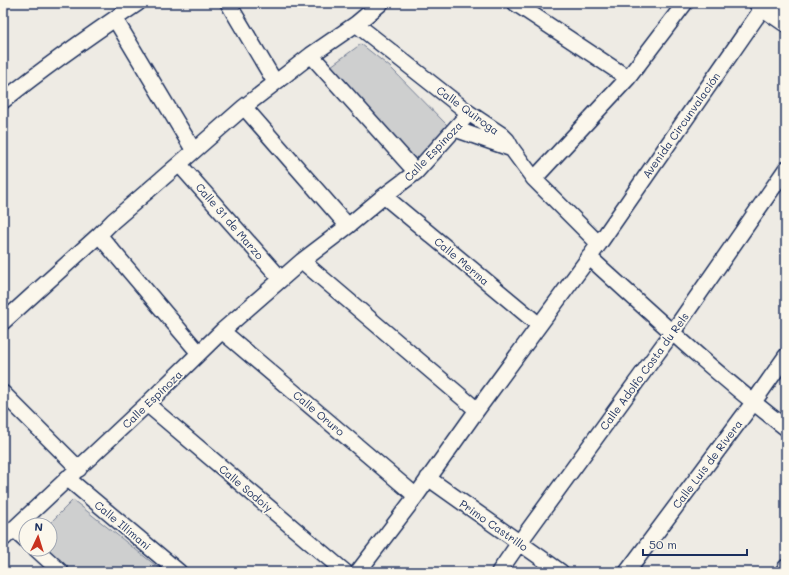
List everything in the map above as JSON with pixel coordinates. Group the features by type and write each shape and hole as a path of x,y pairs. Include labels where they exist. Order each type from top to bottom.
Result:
{"street":[{"path":"3,101 138,3"},
{"path":"228,3 275,82"},
{"path":"3,322 113,221 244,107 311,55 356,24 381,3"},
{"path":"515,3 628,78"},
{"path":"534,179 628,78 685,3"},
{"path":"762,4 786,21"},
{"name":"Avenida Circunvalación","path":"358,572 416,496 599,244 762,4"},
{"path":"115,19 194,151"},
{"name":"Calle Quiroga","path":"356,24 469,113 502,135 534,179 599,244"},
{"path":"311,55 416,172"},
{"path":"244,107 348,226"},
{"name":"Calle Espinoza","path":"8,534 67,478 79,469 222,331 302,261 416,172 469,113"},
{"path":"454,129 512,149"},
{"name":"Calle 31 de Marzo","path":"179,164 281,279"},
{"name":"Calle Adolfo Costa du Rels","path":"499,572 672,333 786,169"},
{"name":"Calle Merma","path":"384,196 539,325"},
{"path":"99,235 199,353"},
{"path":"589,257 672,333 753,403 786,428"},
{"path":"302,261 477,410"},
{"name":"Calle Oruro","path":"222,331 416,496"},
{"name":"Calle Luis de Rivera","path":"627,572 753,403 786,356"},
{"path":"3,393 79,469"},
{"name":"Calle Sodoiy","path":"147,404 344,572"},
{"name":"Calle Illimani","path":"67,478 179,572"},
{"name":"Primo Castrillo","path":"428,478 560,572"},
{"path":"8,534 18,537"},
{"path":"45,557 61,572"},
{"path":"783,572 786,566"}],"shaded area":[{"path":"361,44 390,67 448,126 415,162 331,66"},
{"path":"73,500 164,572 72,572 55,557 58,557 58,517 56,517"}]}
